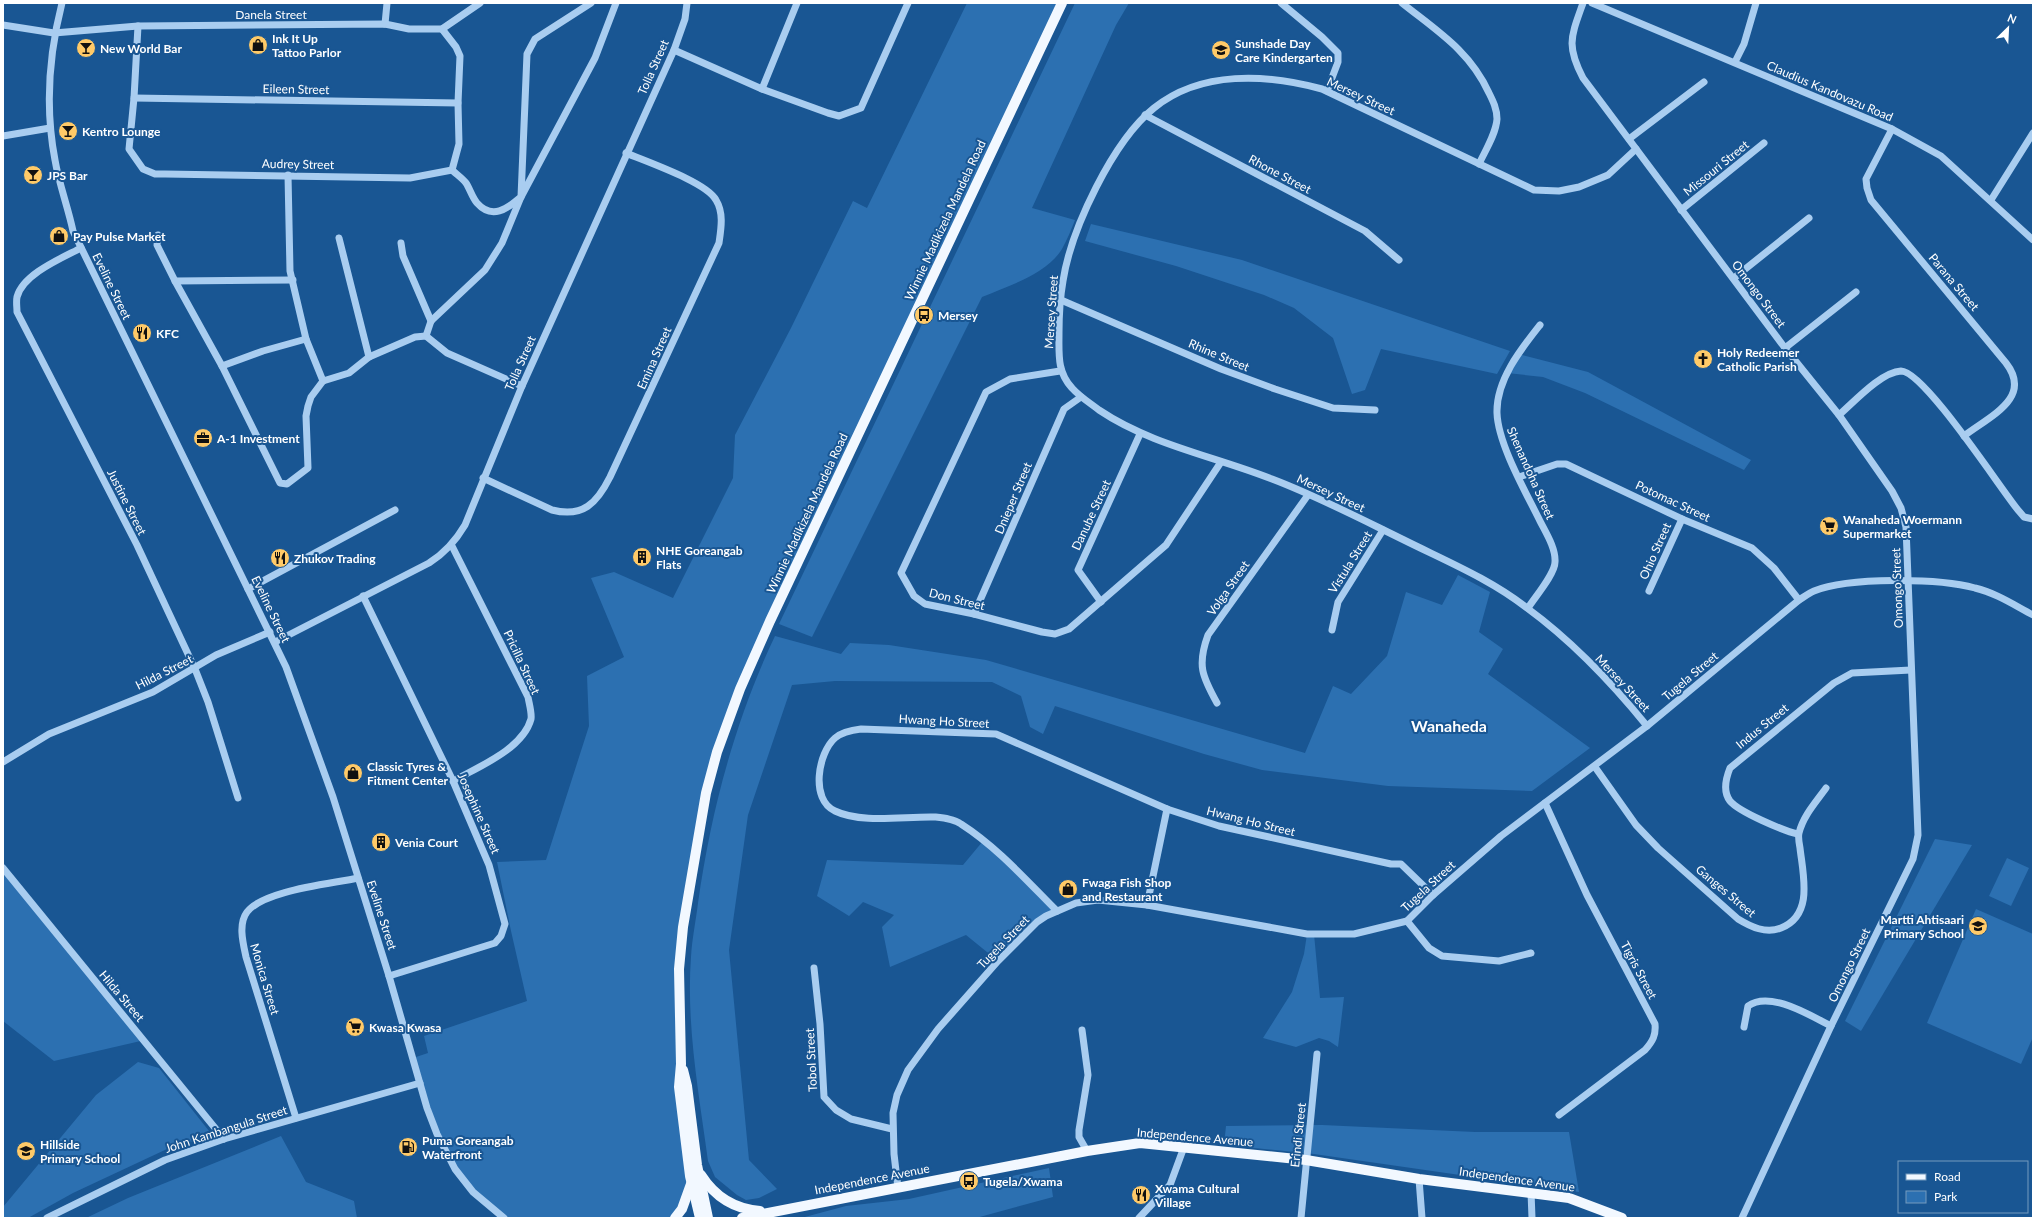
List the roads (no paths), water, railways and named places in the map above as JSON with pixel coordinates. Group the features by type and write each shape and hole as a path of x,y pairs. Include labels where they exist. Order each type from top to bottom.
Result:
{"main road":[{"name":"Winnie Madikizela Mandela Road","path":"700,1218 690,1176 679,1087 681,1064 679,1003 683,927 706,793 728,722 770,622 1062,3"},
{"name":"Winnie Madikizela Mandela Road","path":"681,1064 688,1086 697,1165 708,1218"},
{"name":"Independence Avenue","path":"742,1218 1087,1151 1140,1143 1306,1160 1419,1178 1531,1192 1580,1201 1622,1218"},
{"path":"697,1165 710,1188 724,1200 749,1210 774,1212"},
{"path":"675,1218 687,1197 691,1185 690,1176"},
{"path":"766,1218 774,1212"}],"street":[{"name":"Eveline Street","path":"62,3 54,33 50,83 50,128 64,199 73,231 275,642 299,699 333,797 389,976 427,1108 455,1169 473,1192 504,1218"},
{"path":"385,24 387,3"},
{"path":"480,3 442,29 456,46 460,56 458,103 460,144 452,170 466,184 477,203 487,210 496,212 507,210 521,197 527,54 535,39 591,3"},
{"path":"426,336 431,321 485,270 502,243 521,197 595,58 616,3"},
{"name":"Tolla Street","path":"275,642 429,563 452,546 465,525 522,386 626,153 674,50 685,19 687,3"},
{"path":"762,89 797,3"},
{"path":"674,50 762,89 828,114 839,116 861,108 908,3"},
{"path":"1281,3 1322,37 1338,53 1338,62 1327,91"},
{"path":"1402,3 1458,46 1472,63 1497,108 1497,120 1493,134 1479,164"},
{"name":"Omongo Street","path":"1583,3 1571,42 1572,53 1583,78 1785,348 1839,415 1878,470 1901,508 1906,527 1918,836 1913,859 1832,1026 1742,1218"},
{"name":"Claudius Kandovazu Road","path":"1592,3 1892,129 1940,156 1991,200 2033,240"},
{"path":"1735,62 1744,44 1756,3"},
{"name":"Danela Street","path":"3,25 54,33 138,26 385,24 409,29 442,29"},
{"name":"Audrey Street","path":"138,26 134,98 129,148 143,169 155,174 410,178 452,170"},
{"name":"Mersey Street","path":"1636,149 1608,175 1579,187 1559,191 1534,190 1327,91 1299,84 1236,78 1216,80 1194,86 1165,99 1145,115 1129,134 1104,173 1090,203 1068,260 1061,300 1059,324 1060,370 1070,386 1081,397 1109,416 1140,434 1272,478 1383,530 1492,584 1528,608 1604,676 1647,726"},
{"path":"1628,139 1704,82"},
{"name":"Eileen Street","path":"134,98 458,103"},
{"name":"Rhone Street","path":"1145,115 1366,231 1399,260"},
{"path":"3,136 50,128"},
{"name":"Parana Street","path":"1892,129 1866,180 1871,200 2006,362 2016,380 2015,389 2009,402 1964,436"},
{"path":"1991,200 2033,133"},
{"name":"Missouri Street","path":"1681,210 1764,143"},
{"name":"Emina Street","path":"483,478 552,510 563,513 580,512 591,505 602,493 610,477 719,243 721,217 717,201 707,190 626,153"},
{"path":"288,175 289,252 293,280 306,339 323,381"},
{"path":"1734,278 1809,218"},
{"path":"158,235 157,245 222,366 255,437 280,483 285,485 304,473 308,468 306,416 311,397 323,381 349,373 369,357 414,337 426,336 447,353 522,386"},
{"path":"339,238 369,357"},
{"path":"401,243 403,256 431,321"},
{"name":"Justine Street","path":"81,248 42,270 24,284 17,296 17,312 137,545 196,669 238,798"},
{"path":"175,281 293,280"},
{"path":"1785,348 1856,292"},
{"name":"Rhine Street","path":"1061,300 1221,369 1275,389 1333,408 1375,410"},
{"name":"Shenandoha Street","path":"1528,608 1551,574 1556,562 1552,548 1500,434 1497,405 1507,373 1515,357 1540,325"},
{"path":"222,366 263,351 306,339"},
{"name":"Don Street","path":"1060,370 1010,379 986,392 901,573 914,596 925,604 974,614 1042,632 1055,634 1069,629 1166,545 1222,462"},
{"path":"1839,415 1880,379 1902,371 1910,373 1919,381 1964,436 2018,510 2024,517 2033,519"},
{"name":"Dnieper Street","path":"974,614 1064,409 1081,397"},
{"name":"Danube Street","path":"1101,602 1078,570 1140,434"},
{"name":"Potomac Street","path":"1519,477 1558,464 1566,464 1682,519 1752,548 1774,568 1799,600"},
{"name":"Volga Street","path":"1217,703 1207,684 1202,668 1202,652 1208,635 1308,494"},
{"path":"248,589 395,510"},
{"name":"Ohio Street","path":"1649,591 1682,519"},
{"name":"Vistula Street","path":"1332,630 1338,602 1383,530"},
{"name":"Pricilla Street","path":"452,546 528,697 531,718 522,736 507,750 493,760 453,781"},
{"name":"Tugela Street","path":"898,1188 892,1129 897,1095 908,1070 922,1049 1003,956 1037,922 1057,911 1076,903 1098,900 1147,905 1314,934 1354,934 1407,921 1433,895 1501,836 1595,767 1647,726 1799,600 1814,591 1848,584 1933,581 1976,588 1998,596 2033,615"},
{"name":"Josephine Street","path":"363,596 453,781 489,865 505,924 501,936 495,943 483,948 389,976"},
{"name":"Hilda Street","path":"3,762 49,734 153,692 196,669 216,655 270,632"},
{"name":"Indus Street","path":"1798,834 1787,831 1737,808 1730,800 1726,792 1726,783 1730,768 1847,674 1911,670"},
{"name":"Hwang Ho Street","path":"1057,911 1003,858 961,824 944,818 935,817 860,818 834,811 826,805 822,798 818,780 823,757 835,738 847,731 860,729 996,734 1167,809 1219,826 1258,836 1391,864 1400,864 1433,895"},
{"name":"Ganges Street","path":"1595,767 1636,825 1650,840 1738,918 1754,928 1765,930 1782,928 1793,920 1801,908 1804,892 1798,834 1808,811 1826,788"},
{"name":"Tigris Street","path":"1545,803 1587,895 1655,1024 1656,1032 1653,1041 1645,1050 1559,1115"},
{"path":"1147,905 1167,809"},
{"name":"Hilda Street","path":"3,868 224,1139"},
{"name":"Monica Street","path":"296,1118 246,957 242,939 243,923 247,912 259,901 281,893 358,878"},
{"path":"1407,921 1429,948 1442,956 1499,961 1530,953"},
{"name":"Tobol Street","path":"814,968 820,1024 824,1097 836,1110 851,1118 892,1129"},
{"path":"1744,1027 1748,1006 1753,1003 1764,1001 1779,1002 1832,1026"},
{"path":"1082,1030 1088,1075 1079,1137 1087,1151"},
{"name":"Erindi Street","path":"1301,1218 1317,1054"},
{"name":"John Kambangula Street","path":"47,1218 165,1160 224,1139 420,1083"},
{"path":"1139,1218 1170,1184 1184,1147"},
{"path":"1419,1178 1422,1218"},
{"path":"1531,1192 1532,1218"}],"place":[{"name":"Ink It Up Tattoo Parlor","path":"258,45"},
{"name":"New World Bar","path":"86,48"},
{"name":"Sunshade Day Care Kindergarten","path":"1221,50"},
{"name":"Kentro Lounge","path":"68,131"},
{"name":"JPS Bar","path":"33,175"},
{"name":"Pay Pulse Market","path":"59,236"},
{"name":"Mersey","path":"924,315"},
{"name":"KFC","path":"142,333"},
{"name":"Holy Redeemer Catholic Parish","path":"1703,359"},
{"name":"A-1 Investment","path":"203,438"},
{"name":"Wanaheda Woermann Supermarket","path":"1829,526"},
{"name":"NHE Goreangab Flats","path":"642,557"},
{"name":"Zhukov Trading","path":"280,558"},
{"name":"Classic Tyres & Fitment Center","path":"353,773"},
{"name":"Venia Court","path":"381,842"},
{"name":"Fwaga Fish Shop and Restaurant","path":"1068,889"},
{"name":"Martti Ahtisaari Primary School","path":"1978,926"},
{"name":"Kwasa Kwasa","path":"355,1027"},
{"name":"Puma Goreangab Waterfront","path":"408,1147"},
{"name":"Hillside Primary School","path":"26,1151"},
{"name":"Tugela/Xwama","path":"969,1181"},
{"name":"Xwama Cultural Village","path":"1141,1195"}],"district":[{"name":"Wanaheda","path":"1449,725"}]}
